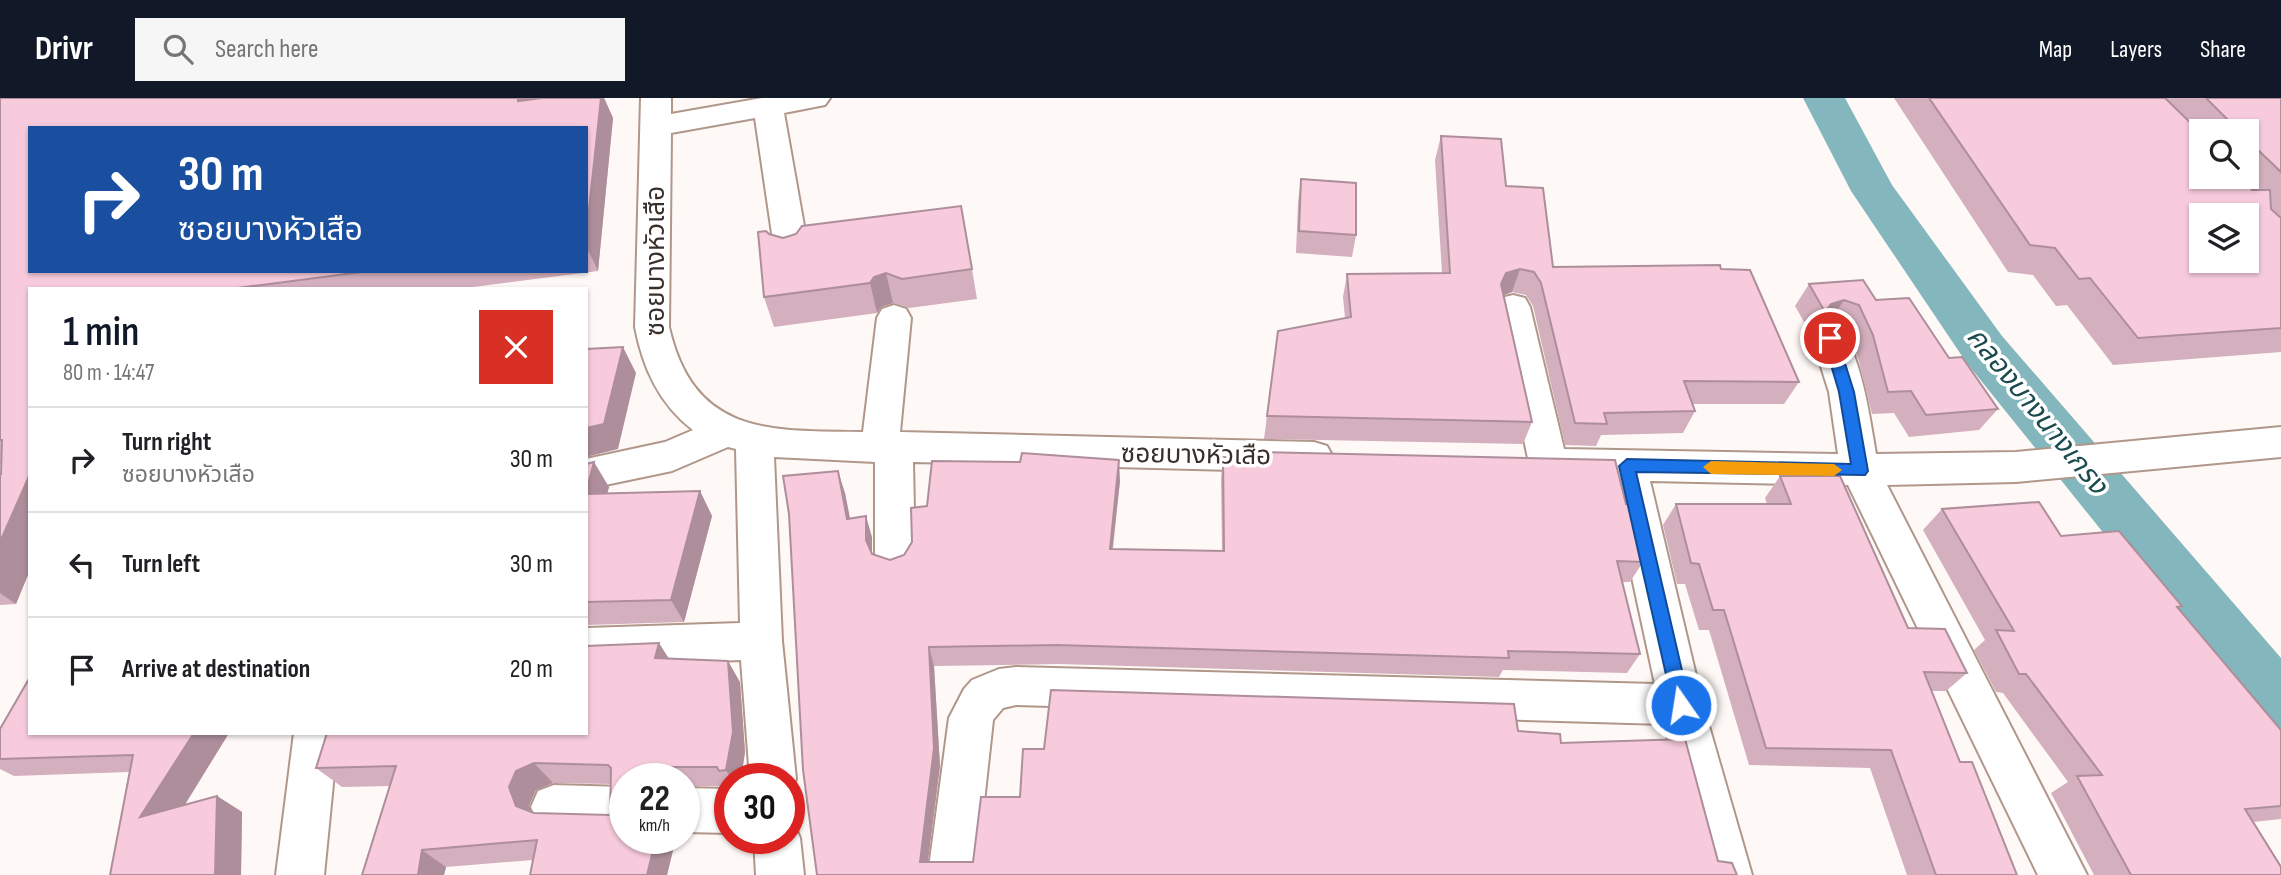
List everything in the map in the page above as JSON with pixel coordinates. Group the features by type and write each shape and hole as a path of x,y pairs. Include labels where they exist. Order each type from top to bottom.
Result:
{"street":[{"path":"656,112 768,106 815,98"},
{"path":"768,106 792,254"},
{"name":"ซอยบางหัวเสือ","path":"656,112 652,327 658,360 676,394 695,412 741,436 887,447 1353,458"},
{"path":"1513,307 1534,463 1860,471 2017,467 2281,442"},
{"path":"894,318 887,447 895,561"},
{"path":"1830,338 1847,392 1860,471 2063,875"},
{"path":"588,474 672,456 741,436 771,763"},
{"path":"1627,466 1681,705 1728,875"},
{"path":"588,647 761,641"},
{"path":"952,875 971,718 980,698 994,688 1016,686 1681,705"},
{"path":"300,875 316,735"},
{"path":"554,807 609,808"},
{"path":"779,854 780,875"}],"building":[{"path":"0,98 518,98 518,101 542,98 601,98 588,218 588,126 28,126 28,273 354,273 245,287 28,287 28,479 0,542"},
{"path":"1929,98 2165,98 2189,121 2189,189 2270,190 2271,209 2281,218 2281,328 2138,338 2090,278 2079,279 2055,248 2030,245"},
{"path":"2206,98 2281,98 2281,172 2259,151 2259,119 2227,119"},
{"path":"1441,136 1501,139 1506,186 1543,188 1553,267 1720,265 1721,269 1750,270 1799,382 1684,381 1695,411 1604,413 1607,424 1575,423 1541,283 1534,272 1520,269 1506,273 1501,284 1532,422 1267,416 1278,331 1351,317 1347,274 1450,273"},
{"path":"1301,179 1356,183 1356,235 1299,231"},
{"path":"961,206 972,269 902,279 886,273 874,277 870,283 764,297 758,232 766,231 783,238 796,234 802,226"},
{"path":"1863,280 1876,300 1909,298 1949,358 1962,357 1998,409 1926,415 1911,391 1888,392 1873,335 1859,305 1844,300 1831,304 1825,312 1809,284"},
{"path":"623,347 604,424 588,428 588,349"},
{"path":"1262,452 1615,460 1626,504 1630,504 1643,562 1617,561 1640,654 1508,651 1509,658 1057,645 929,647 934,748 920,862 973,862 981,797 1020,797 1023,749 1044,749 1051,690 1514,704 1518,731 1560,734 1561,743 1685,739 1718,861 1732,863 1737,875 817,875 805,785 805,763 803,763 789,514 783,476 838,471 847,519 866,516 866,540 872,554 890,560 904,555 912,542 911,508 927,506 932,461 1020,462 1022,453 1119,460 1110,549 1224,551 1223,457 1261,459"},
{"path":"594,462 588,484 588,464"},
{"path":"1780,476 1840,476 1908,628 1945,629 1967,673 1924,672 1960,762 1972,762 2017,875 1936,875 1891,750 1766,748 1724,610 1713,610 1699,564 1691,563 1676,504 1791,504"},
{"path":"700,491 671,600 588,602 588,494"},
{"path":"2039,502 2061,536 2119,531 2182,606 2177,607 2281,730 2281,806 2245,809 2281,867 2281,875 2131,875 2077,776 2102,775 2026,674 2019,674 1996,630 2014,631 1942,509"},
{"path":"659,643 655,658 728,661 733,732 727,763 700,767 700,763 609,763 609,766 534,763 516,771 509,787 516,806 534,813 609,815 609,854 652,854 647,875 530,875 537,840 422,850 418,875 362,875 396,766 316,768 326,735 588,735 588,646"},
{"path":"28,680 28,735 193,735 140,817 217,796 215,875 110,875 133,755 0,759 0,729"}],"waterway":[{"name":"คลองบางนางเกรง","path":"1824,98 1873,191 1984,349 2229,644 2281,701"}],"slow traffic":[{"path":"1711,467 1834,470"}],"route":[{"path":"1681,705 1627,466 1860,471 1847,392 1830,338"}]}
